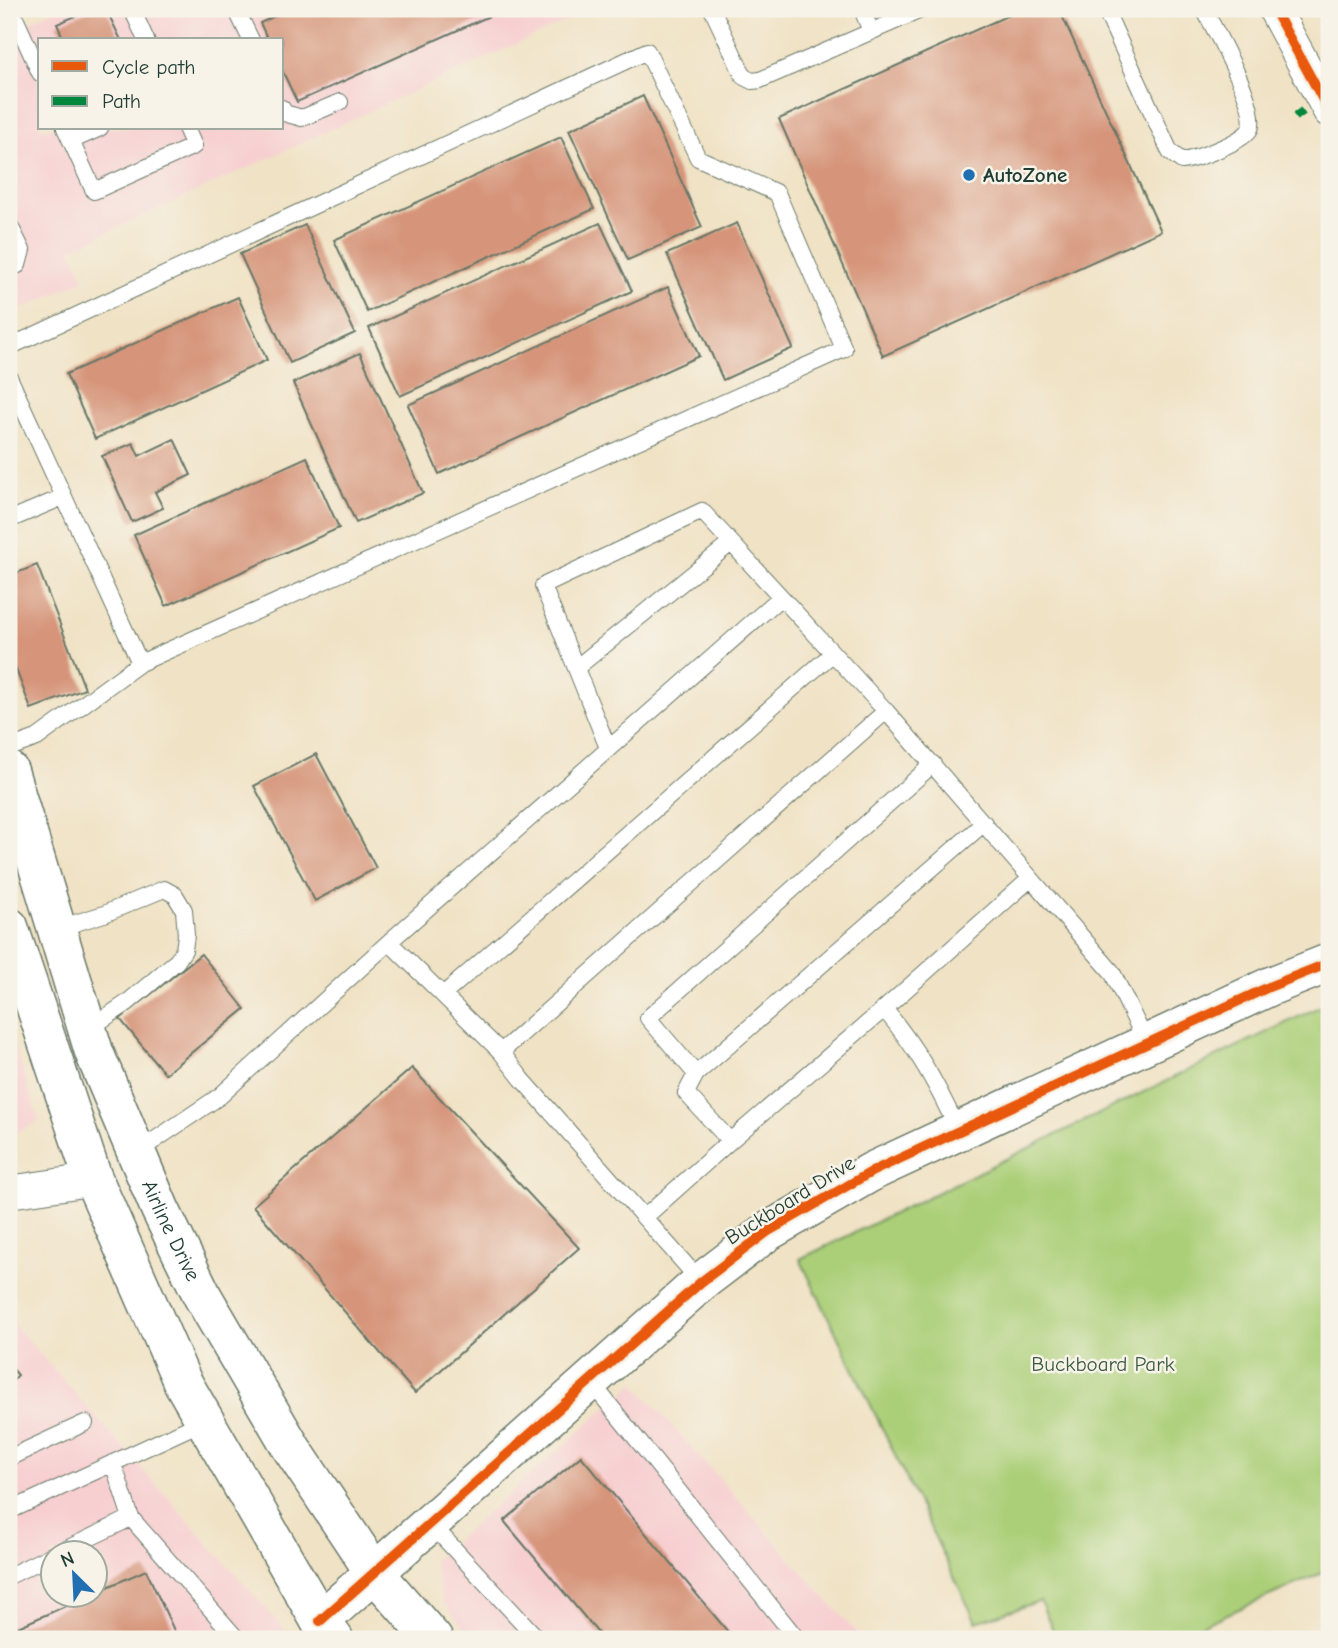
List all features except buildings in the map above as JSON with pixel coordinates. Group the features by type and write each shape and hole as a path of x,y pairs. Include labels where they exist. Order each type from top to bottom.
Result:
{"main road":[{"name":"Airline Drive","path":"9,771 94,1052 160,1209 203,1297 292,1449 374,1572 433,1639"},
{"path":"9,928 92,1177 182,1381 327,1630"},
{"name":"Buckboard Drive","path":"327,1630 374,1572 701,1282 767,1231 873,1171 1271,986 1329,962"},
{"path":"92,1177 112,1169 160,1209"}],"street":[{"path":"1274,9 1318,67 1329,111"},
{"path":"9,1192 77,1182 92,1177"}],"lane":[{"path":"11,9 38,69"},
{"path":"132,9 145,38"},
{"path":"236,9 250,38"},
{"path":"712,9 744,77 752,81 760,80 922,9"},
{"path":"862,9 871,32"},
{"path":"1105,9 1170,152 1182,162 1196,159 1245,135 1251,127 1252,116 1245,93 1204,9"},
{"path":"9,347 647,51 698,158 777,193 844,349 140,663 37,738 9,748"},
{"path":"284,113 302,118 340,102"},
{"path":"89,130 68,134 94,191 194,146 187,130"},
{"path":"9,223 22,250 18,265 9,269"},
{"path":"9,377 140,663"},
{"path":"9,520 63,497"},
{"path":"608,748 543,586 702,511 886,711 1112,972 1147,1044"},
{"path":"576,668 731,543"},
{"path":"137,1153 220,1096 389,942 781,597"},
{"path":"444,994 832,654"},
{"path":"502,1052 886,711"},
{"path":"696,1074 648,1018 933,764"},
{"path":"730,1141 687,1093 696,1074 984,823"},
{"path":"645,1217 1030,878"},
{"path":"56,929 104,914 164,889 175,895 184,909 186,944 177,961 127,1003 88,1030"},
{"path":"389,942 502,1052 522,1079 701,1282"},
{"path":"884,1009 909,1038 959,1132"},
{"path":"591,1382 797,1639"},
{"path":"9,1511 204,1421"},
{"path":"9,1458 85,1423"},
{"path":"113,1463 131,1518 237,1639"},
{"path":"84,1540 131,1518"},
{"path":"430,1523 538,1639"},
{"path":"9,1576 38,1562"}],"shaded area":[{"path":"58,9 592,9 71,249 84,280 9,315 9,31"},
{"path":"9,1031 39,1121 15,1134 9,1126"},
{"path":"9,1319 293,1639 9,1639"},
{"path":"634,1383 862,1639 474,1639 443,1603 433,1561"}],"green space":[{"name":"Buckboard Park","path":"1329,1002 1329,1570 1170,1639 1057,1639 1040,1601 976,1622 800,1259"}],"marked path":[{"path":"1295,117 1303,111"}],"cycle path":[{"path":"1274,9 1329,111"},
{"path":"320,1621 701,1282 767,1232 873,1171 1271,986 1329,963"}],"place":[{"name":"AutoZone","path":"969,175"}]}
